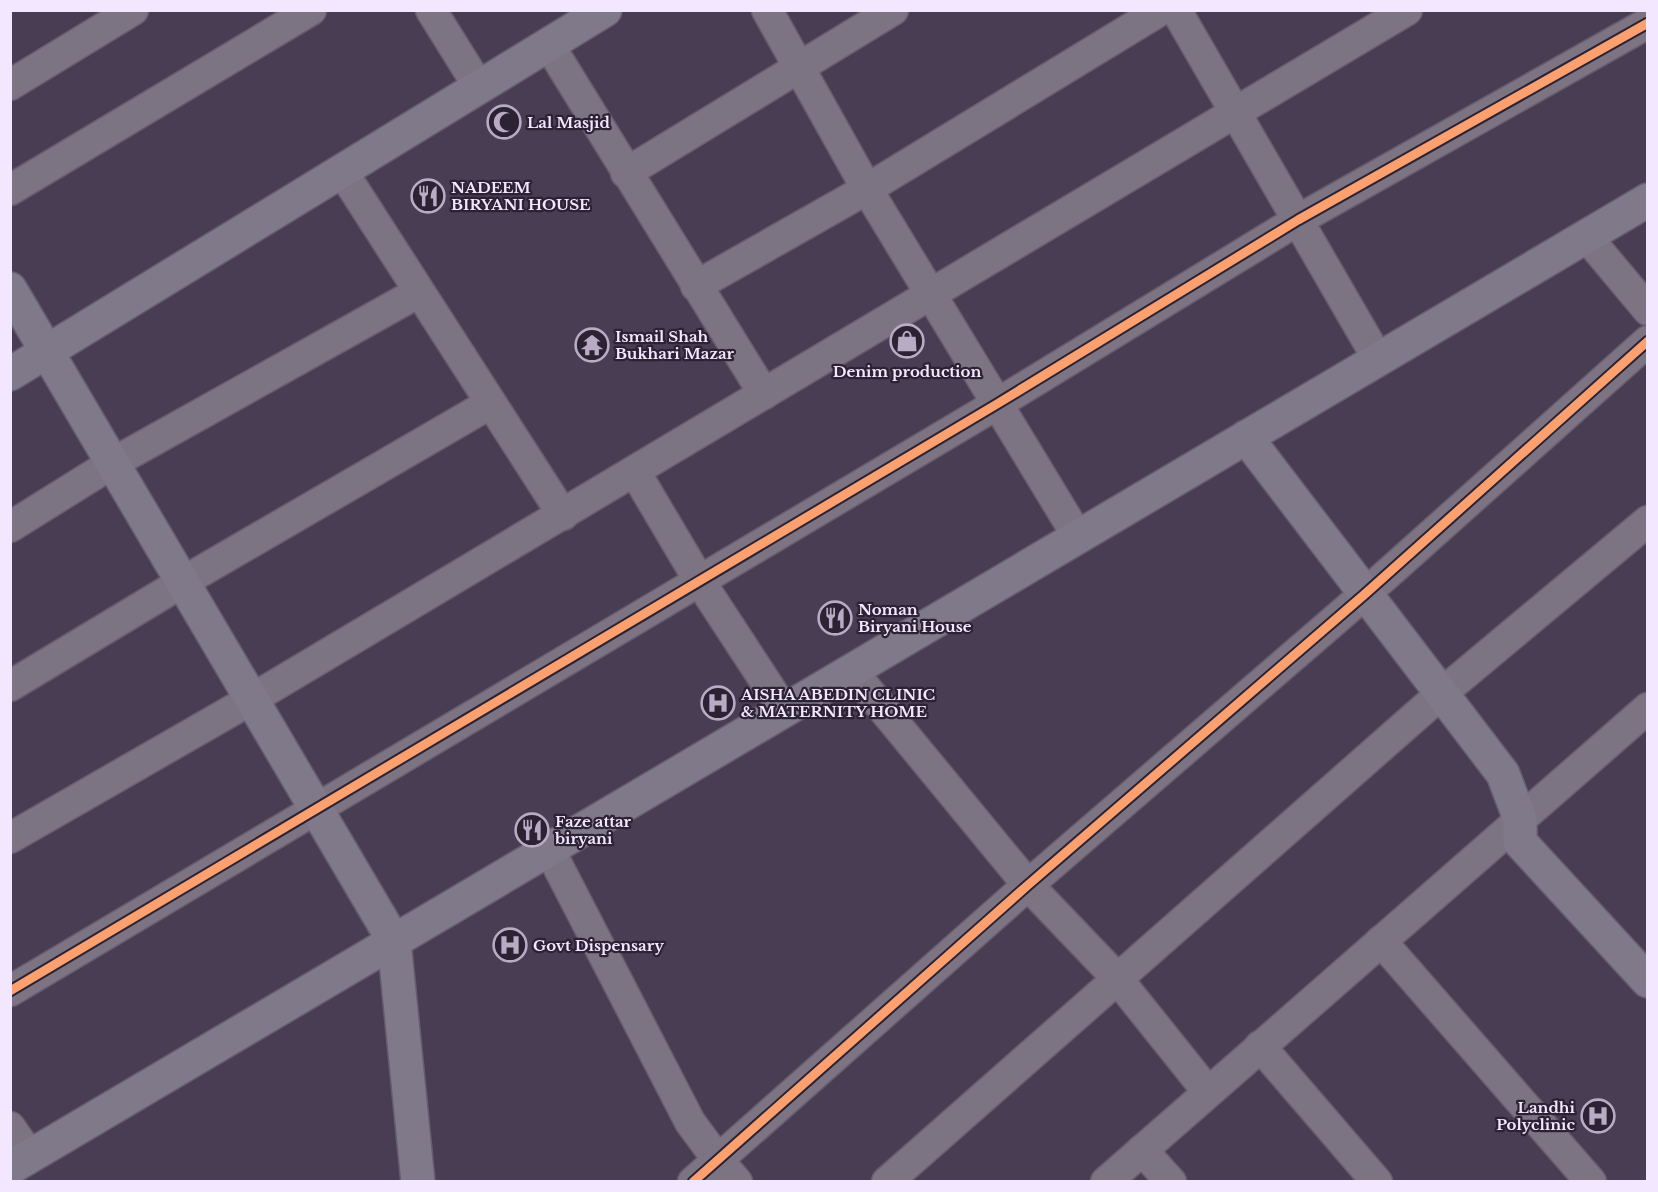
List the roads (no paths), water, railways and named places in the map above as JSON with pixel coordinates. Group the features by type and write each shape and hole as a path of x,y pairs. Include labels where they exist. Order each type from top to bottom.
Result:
{"street":[{"path":"10,85 133,10"},
{"path":"10,190 310,10"},
{"path":"431,10 479,87"},
{"path":"10,374 605,10"},
{"path":"766,10 800,65 867,189 1078,537"},
{"path":"626,173 893,10"},
{"path":"696,286 867,189 1161,10"},
{"path":"1176,10 1378,359"},
{"path":"10,838 252,699 635,472 1407,10"},
{"path":"10,991 996,404 1298,220 1647,23"},
{"path":"549,45 764,394"},
{"path":"342,171 562,515"},
{"path":"10,1127 20,1162 1647,200"},
{"path":"1586,236 1647,310"},
{"path":"10,289 181,583 394,941 418,1182"},
{"path":"10,527 111,464 419,292"},
{"path":"693,1182 728,1171 1028,885 1365,594 1647,341"},
{"path":"10,686 181,583 491,403"},
{"path":"1246,437 1503,774 1520,819 1520,842 1647,981"},
{"path":"635,472 699,580 784,710"},
{"path":"887,1182 1116,977 1442,693 1647,521"},
{"path":"851,670 1028,885 1116,977 1208,1092"},
{"path":"1106,1182 1647,708"},
{"path":"549,849 690,1122 728,1171"},
{"path":"1381,941 1591,1182"},
{"path":"1260,1046 1377,1182"},
{"path":"1142,1150 1171,1182"}],"place":[{"name":"Lal Masjid","path":"504,122"},
{"name":"NADEEM BIRYANI HOUSE","path":"428,196"},
{"name":"Denim production","path":"907,341"},
{"name":"Ismail Shah Bukhari Mazar","path":"592,345"},
{"name":"Noman Biryani House","path":"835,618"},
{"name":"AISHA ABEDIN CLINIC & MATERNITY HOME","path":"718,703"},
{"name":"Faze attar biryani","path":"532,830"},
{"name":"Govt Dispensary","path":"510,945"},
{"name":"Landhi Polyclinic","path":"1598,1116"}]}
